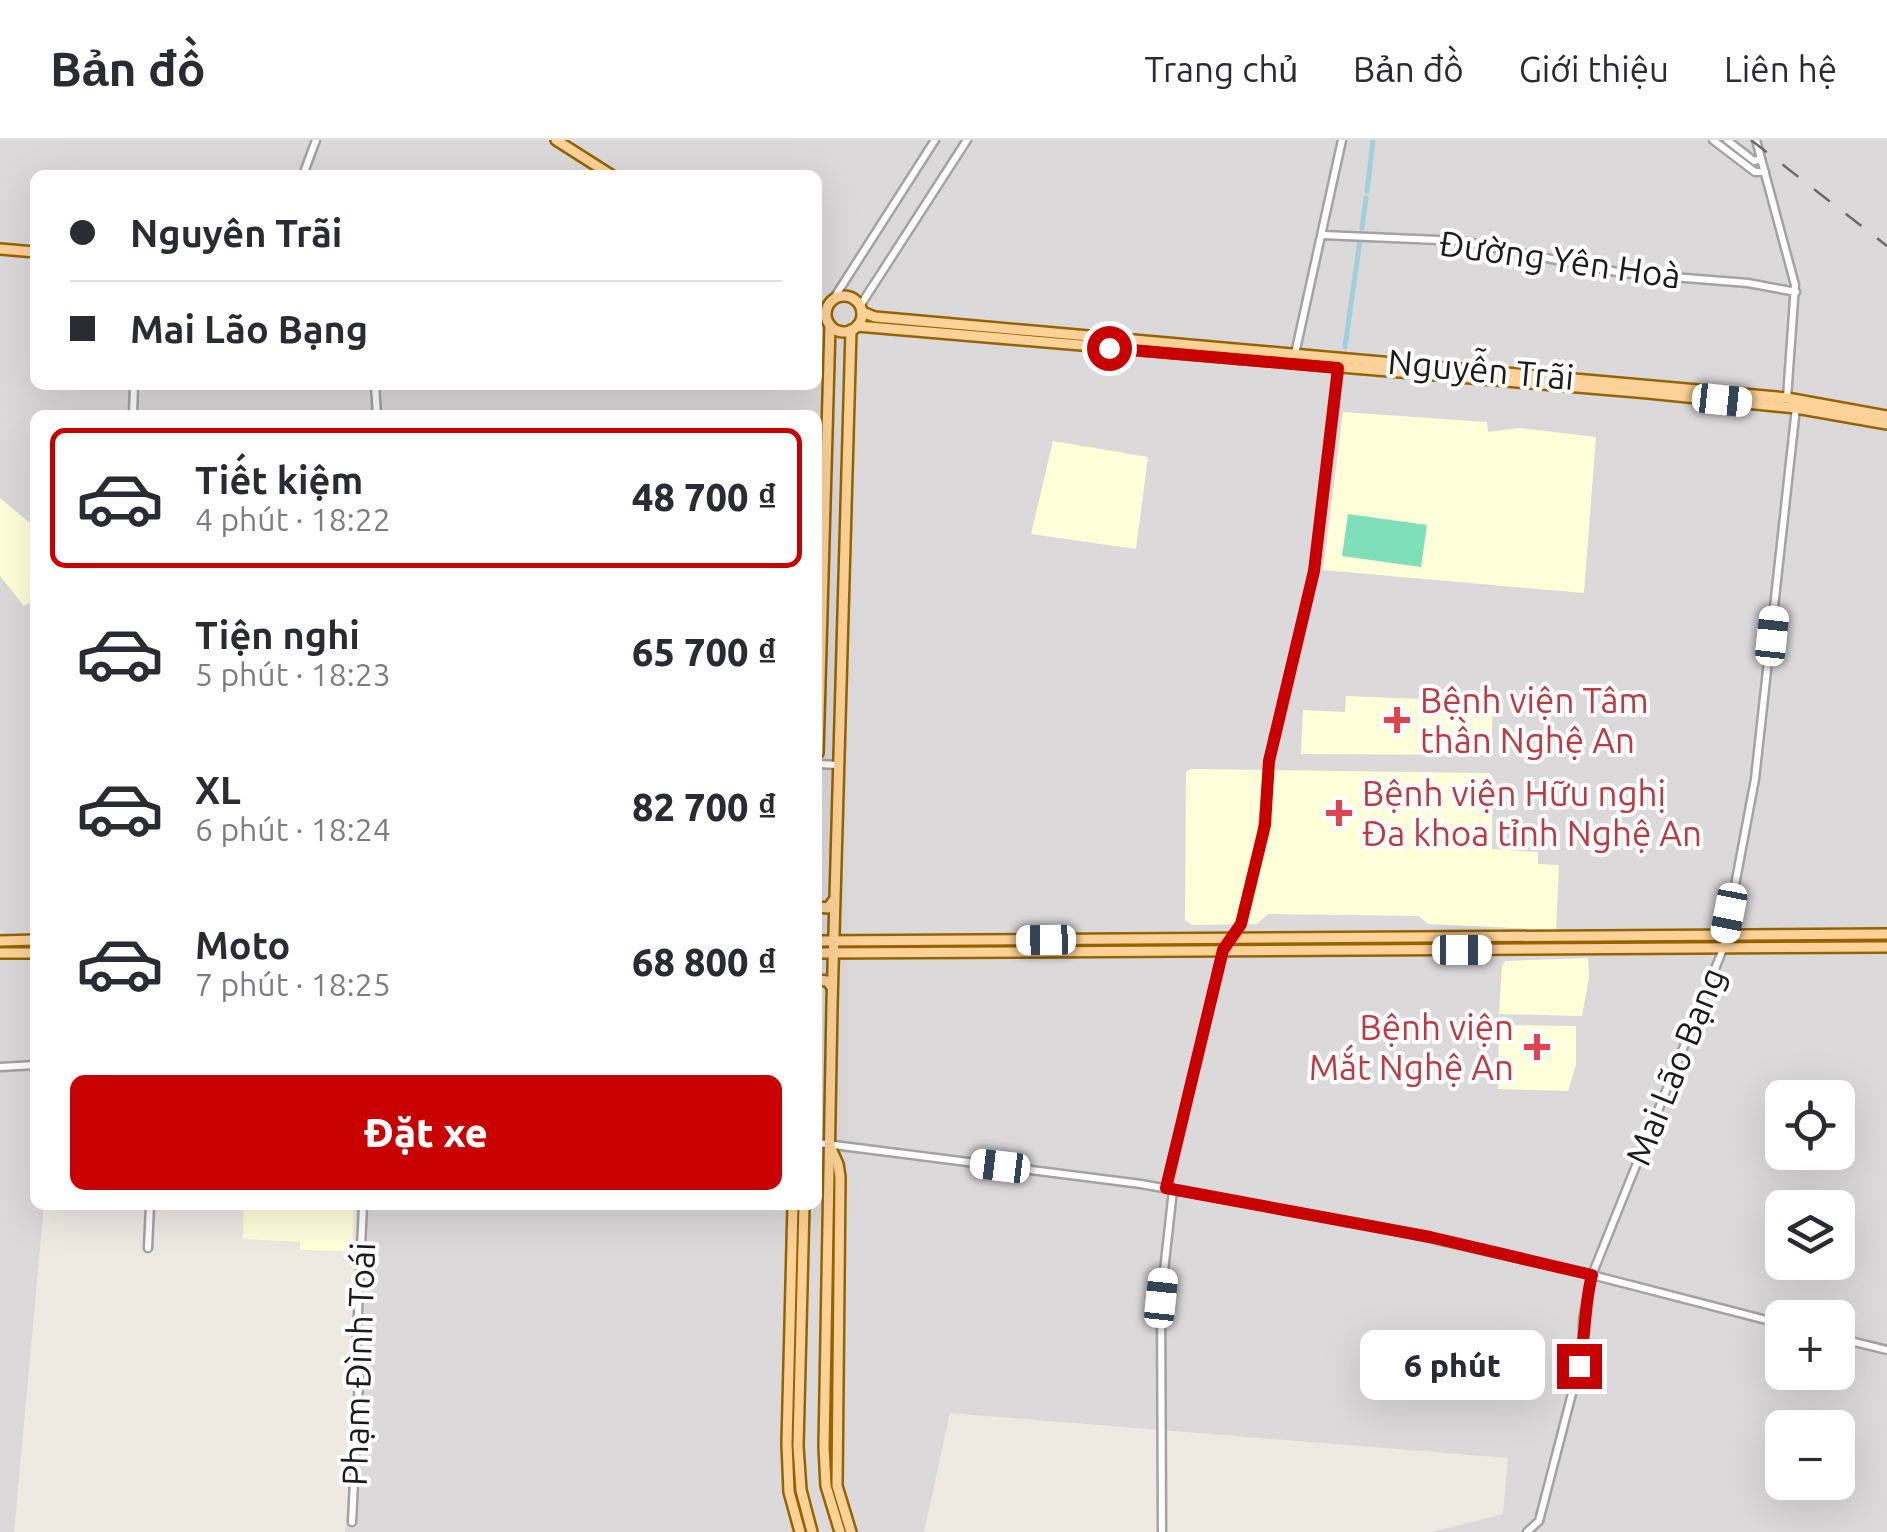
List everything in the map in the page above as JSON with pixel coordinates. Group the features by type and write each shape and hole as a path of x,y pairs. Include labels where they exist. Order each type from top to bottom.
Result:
{"main road":[{"path":"547,140 603,170"},
{"path":"562,146 593,170"},
{"path":"0,249 30,252"},
{"path":"822,299 849,296 861,309 895,319 1006,335"},
{"path":"822,583 824,319 832,300"},
{"path":"840,1532 826,1486 824,1447 823,1143 832,990 844,540 854,328 861,309"},
{"path":"824,319 838,331 854,328 1006,335 1339,362 1796,408 1887,424"},
{"name":"Nguyễn Trãi","path":"1339,362 1786,398 1887,416"},
{"path":"1786,398 1796,408"},
{"path":"822,907 828,908 834,899"},
{"path":"822,951 833,947 1232,937 1887,934"},
{"path":"1492,936 1492,950"},
{"path":"1403,937 1403,950"},
{"path":"0,941 30,940"},
{"path":"822,943 833,947 1223,950 1887,947"},
{"path":"0,953 30,953"},
{"path":"822,980 827,981 832,990"},
{"path":"823,1143 836,1158 840,1177 837,1486 852,1532"},
{"path":"793,1210 787,1444 789,1492 800,1532"},
{"path":"804,1210 798,1446 801,1490 812,1532"}],"street":[{"path":"305,170 316,140"},
{"path":"832,300 934,140"},
{"path":"861,309 967,140"},
{"path":"1294,360 1342,140"},
{"path":"1714,140 1755,172 1765,172"},
{"path":"1728,140 1754,161 1762,159"},
{"path":"1756,140 1796,292 1786,398"},
{"name":"Đường Yên Hoà","path":"1323,235 1461,241 1612,271 1796,292"},
{"path":"1162,1532 1160,1321 1169,1189 1223,950 1241,924 1263,834 1269,761 1314,571 1339,362"},
{"name":"Mai Lão Bạng","path":"1527,1532 1538,1521 1570,1405 1592,1275 1723,949 1756,779 1796,408"},
{"path":"823,540 844,540"},
{"path":"822,764 838,764"},
{"path":"0,1067 30,1066"},
{"path":"823,1143 1169,1189 1430,1237 1765,1320"},
{"path":"148,1248 150,1210"},
{"name":"Phạm Đình Toái","path":"352,1522 359,1413 360,1358 356,1356 363,1210"},
{"path":"1855,1342 1887,1350"}],"shaded area":[{"path":"0,140 1887,140 1887,1532 1432,1532 1503,1514 1508,1458 950,1413 924,1532 345,1532 367,1273 368,1210 822,1210 822,410 30,410 30,1210 44,1210 14,1532 0,1532"},
{"path":"1343,412 1487,422 1488,432 1519,428 1596,437 1584,593 1323,570"},
{"path":"1053,441 1148,457 1136,549 1031,534"},
{"path":"0,498 30,523 30,603 24,606 0,576"},
{"name":"Bệnh viện Tâm thần Nghệ An","path":"1346,696 1493,702 1491,755 1301,754 1303,710 1345,712"},
{"name":"Bệnh viện Hữu nghị Đa khoa tỉnh Nghệ An","path":"1190,769 1489,773 1493,777 1492,849 1538,852 1538,864 1559,865 1556,930 1428,924 1419,916 1268,914 1257,924 1192,925 1185,920 1186,772"},
{"path":"1588,958 1589,978 1582,1016 1499,1014 1502,966 1506,961"},
{"name":"Bệnh viện Mắt Nghệ An","path":"1503,1025 1576,1026 1576,1065 1568,1091 1498,1089 1499,1029"},
{"path":"244,1210 354,1210 352,1251 300,1250 300,1242 243,1239"}],"green space":[{"path":"1348,514 1427,525 1421,567 1342,556"}],"waterway":[{"path":"1367,191 1373,140"},
{"path":"1362,228 1366,198"},
{"path":"1345,347 1360,240"}],"railway":[{"path":"1751,140 1887,246"}],"place":[{"name":"Bệnh viện Tâm thần Nghệ An","path":"1397,720"},
{"name":"Bệnh viện Hữu nghị Đa khoa tỉnh Nghệ An","path":"1339,813"},
{"name":"Bệnh viện Mắt Nghệ An","path":"1537,1047"}],"route":[{"path":"1109,348 1338,368 1314,571 1269,761 1265,825 1241,924 1223,950 1166,1188 1430,1237 1592,1275 1579,1366"}]}
